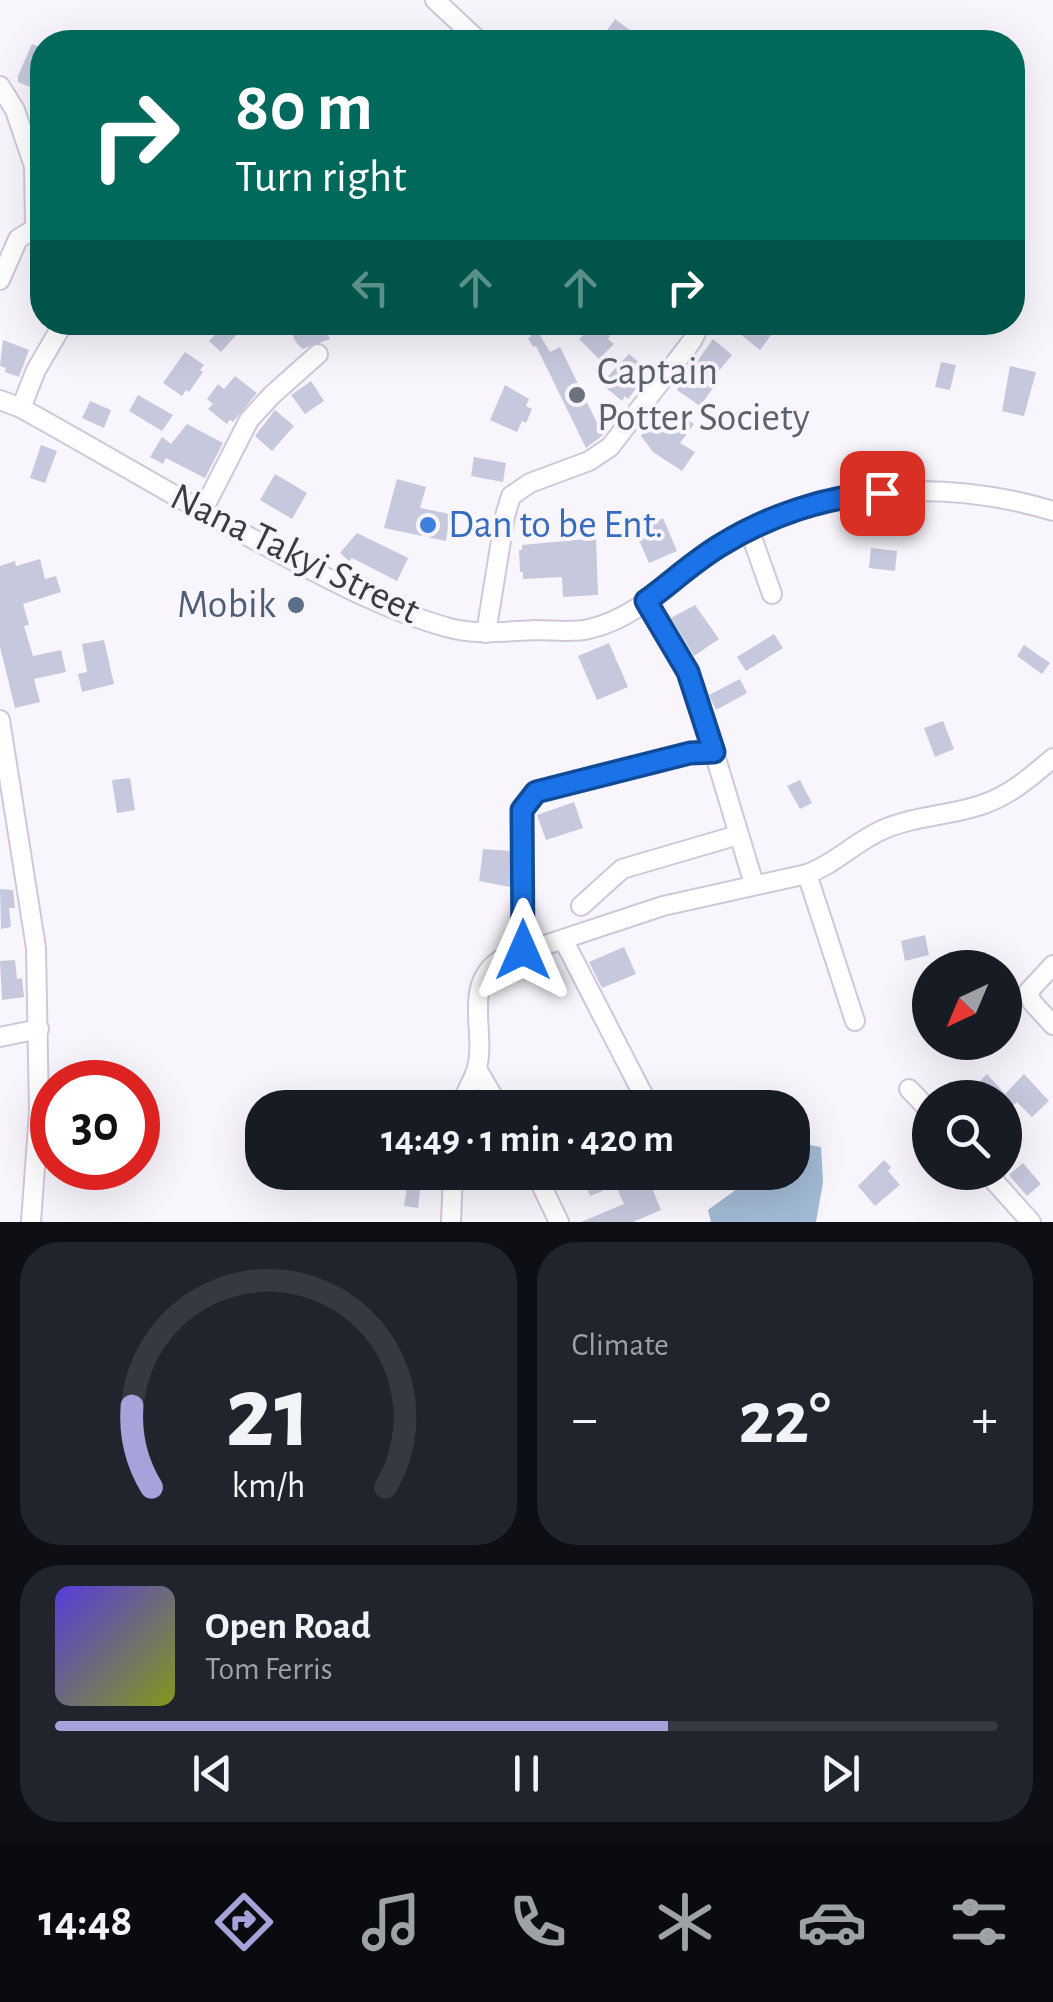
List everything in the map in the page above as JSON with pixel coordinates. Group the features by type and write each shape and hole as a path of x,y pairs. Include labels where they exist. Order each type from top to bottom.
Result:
{"street":[{"path":"435,0 467,30"},
{"path":"0,86 15,110 30,154"},
{"path":"0,280 18,239 30,231"},
{"path":"22,408 36,370 56,335"},
{"path":"486,633 505,516 512,496 530,483 589,461 610,446 695,335"},
{"path":"202,512 250,420 318,354"},
{"name":"Nana Takyi Street","path":"0,400 22,408 202,512 375,600 448,628 486,633 586,630 608,623 646,601 717,548 749,530 824,501 861,494 970,493 1053,511"},
{"path":"749,530 772,594"},
{"path":"646,601 688,672 754,884"},
{"path":"0,720 9,823 36,948 40,1112 31,1222"},
{"path":"523,950 522,810 527,801 536,792 690,753 714,752"},
{"path":"468,1090 477,1069 477,1020 484,975 500,960 663,906 807,874 828,866 879,831 979,806 1008,794 1053,758"},
{"path":"581,906 622,869 738,835"},
{"path":"807,874 855,1021"},
{"path":"564,941 641,1090"},
{"path":"1053,965 1028,992 1053,1025"},
{"path":"0,1037 39,1029"},
{"path":"477,1069 489,1090"},
{"path":"451,1222 452,1190"},
{"path":"544,1190 559,1222"},
{"path":"1002,1190 1031,1222"}],"water":[{"path":"810,1145 821,1147 823,1182 816,1222 711,1222 708,1210 736,1190 810,1190"}],"building":[{"path":"615,19 630,30 607,30"},
{"path":"30,49 30,87 18,82"},
{"path":"215,335 236,335 221,352 209,341"},
{"path":"293,335 328,335 330,339 302,349"},
{"path":"540,335 550,352 560,347 603,435 586,448 536,346 528,338"},
{"path":"583,335 609,335 614,344 599,359 579,339"},
{"path":"741,335 771,335 760,350"},
{"path":"713,339 732,355 711,380 716,384 700,406 677,390"},
{"path":"3,340 29,350 19,377 0,366"},
{"path":"185,352 204,365 189,392 186,390 182,396 163,383"},
{"path":"629,354 647,369 628,399 625,396 622,401 605,387 611,379 608,376"},
{"path":"941,362 956,365 950,390 935,387"},
{"path":"1010,366 1036,372 1024,416 1002,411"},
{"path":"235,376 257,393 227,424 208,409 213,404 207,399 218,384 224,389"},
{"path":"311,381 324,401 305,414 291,395"},
{"path":"505,385 529,399 526,406 532,409 517,432 490,420"},
{"path":"138,395 173,415 162,431 129,411"},
{"path":"90,401 111,410 104,428 82,418"},
{"path":"668,409 694,424 680,443 695,452 682,471 653,452 641,436 652,418 659,422"},
{"path":"275,410 294,426 272,451 255,436"},
{"path":"187,424 223,443 205,478 166,458 163,464 150,457 162,437 171,444"},
{"path":"41,445 57,451 45,483 30,478"},
{"path":"474,457 506,463 503,482 471,476"},
{"path":"275,474 307,493 292,519 260,500"},
{"path":"397,479 426,487 420,508 450,514 446,541 384,528"},
{"path":"663,518 677,551 649,563 635,531"},
{"path":"357,533 408,558 397,581 352,558 349,561 340,553"},
{"path":"596,538 598,595 563,597 562,577 523,579 519,550 522,545"},
{"path":"871,548 897,551 895,571 869,568"},
{"path":"40,559 45,579 56,576 61,592 23,604 29,625 24,626 33,656 61,650 66,672 34,679 40,702 15,708 0,647 0,566"},
{"path":"695,605 719,639 694,656 671,618"},
{"path":"774,634 783,648 746,671 737,657"},
{"path":"104,640 114,684 82,692 78,674 87,672 82,644"},
{"path":"609,643 628,687 597,700 578,656"},
{"path":"1024,645 1050,663 1042,674 1017,656"},
{"path":"740,679 747,693 716,710 709,695"},
{"path":"943,721 954,749 935,757 924,728"},
{"path":"130,778 135,810 117,813 112,780"},
{"path":"800,780 812,803 800,809 787,786"},
{"path":"574,802 583,828 546,840 537,815"},
{"path":"483,849 510,851 510,887 479,881"},
{"path":"0,889 13,890 15,908 9,908 11,927 1,929"},
{"path":"925,935 928,950 912,950 912,959 905,961 901,941"},
{"path":"624,947 636,974 602,988 589,962"},
{"path":"15,960 24,997 2,1000 0,961"},
{"path":"1024,1074 1049,1101 1032,1117 1022,1107 1022,1080 1018,1080"},
{"path":"884,1160 900,1185 875,1206 858,1186"},
{"path":"1022,1164 1041,1184 1027,1196 1022,1190"},
{"path":"407,1190 420,1190 418,1208 404,1206"},
{"path":"653,1190 661,1210 633,1222 581,1222 624,1204 618,1191"}],"place":[{"name":"Captain Potter Society","path":"577,395"},
{"name":"Dan to be Ent.","path":"428,525"},
{"name":"Mobik","path":"296,605"}],"route":[{"path":"523,950 522,810 527,801 536,792 690,753 714,752 682,658 646,601 717,548 749,530 824,501 882,493"}]}
